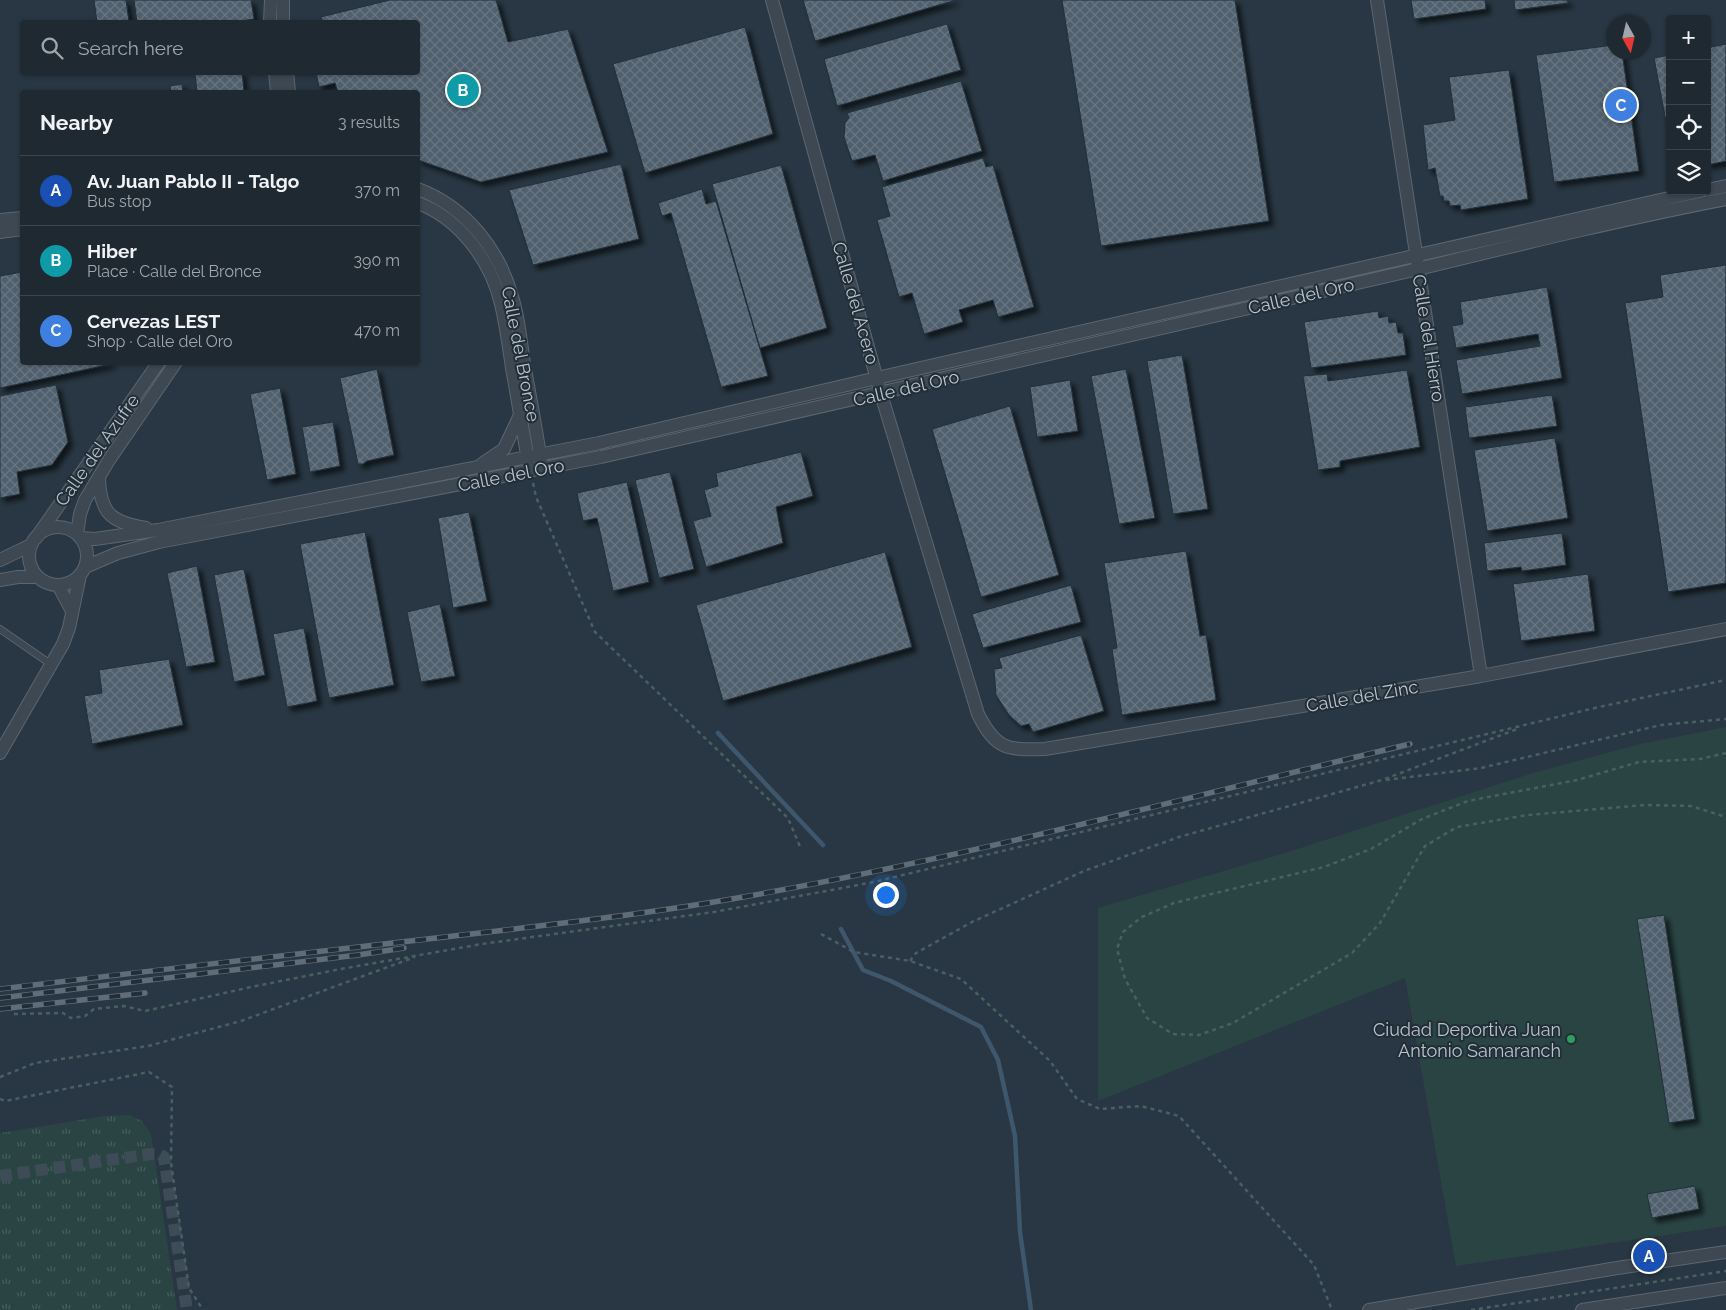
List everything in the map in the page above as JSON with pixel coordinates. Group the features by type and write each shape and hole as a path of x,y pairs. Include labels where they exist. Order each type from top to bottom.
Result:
{"street":[{"path":"270,0 270,20"},
{"path":"283,0 283,20"},
{"name":"Calle del Acero","path":"772,0 881,394 978,714 986,731 997,743"},
{"name":"Calle del Hierro","path":"1377,0 1481,676"},
{"path":"275,75 277,90"},
{"path":"288,75 289,90"},
{"path":"1711,189 1726,186"},
{"name":"Calle del Bronce","path":"420,190 432,194 462,214 486,240 503,270 514,300 536,470"},
{"name":"Calle del Oro","path":"79,536 95,539 158,530 534,457 1682,195"},
{"name":"Calle del Oro","path":"83,571 118,553 159,542 536,470 881,394 1569,232 1726,199"},
{"name":"Calle del Bronce","path":"420,204 453,224 476,248 492,276 501,304 520,415 534,457"},
{"path":"0,220 20,218"},
{"path":"0,232 20,229"},
{"name":"Calle del Azufre","path":"34,541 157,365"},
{"name":"Calle del Azufre","path":"79,536 80,514 85,500 109,460 174,365"},
{"path":"477,468 504,449 520,415"},
{"path":"99,477 100,496 108,513 124,524 158,530"},
{"path":"0,753 63,644 69,628 72,611 83,571 87,552 79,536 69,529 60,527 42,531 34,541 29,553 32,570 44,581 58,585 74,581 83,571"},
{"path":"0,560 34,541"},
{"path":"0,580 18,577 38,577"},
{"path":"58,585 72,611"},
{"name":"Calle del Zinc","path":"997,743 1019,750 1045,749 1481,676 1726,629"},
{"path":"1369,1310 1617,1268 1726,1252"},
{"path":"1582,1310 1656,1304 1726,1288"}],"lane":[{"path":"0,629 52,665"}],"path":[{"path":"536,470 536,497 595,632 788,818 801,849"},
{"path":"14,1014 63,1013 71,1018 85,1016 94,1009 124,1006 145,1011 251,987 422,954 714,912 874,882 1531,724 1726,680"},
{"path":"1382,780 1480,768 1661,724 1726,719"},
{"path":"910,961 916,953 972,922 1084,871 1180,837 1382,780 1531,724"},
{"path":"1726,753 1700,759 1639,762 1577,780 1468,801 1422,819 1371,849 1324,867 1174,904 1142,916 1123,932 1118,949 1125,979 1147,1018 1173,1034 1199,1035 1233,1022 1352,953 1380,923 1424,846 1457,828 1528,815 1645,805 1691,806 1726,817"},
{"path":"821,934 854,952 910,961 961,979 1050,1062 1077,1099 1100,1108 1140,1106 1179,1116 1314,1265 1332,1310"},
{"path":"0,1077 34,1063 148,1046 240,1021 422,954"},
{"path":"0,1099 4,1101 149,1072 172,1087 171,1163 189,1288 203,1310"},
{"path":"1471,1310 1726,1271"}],"green space":[{"name":"Ciudad Deportiva Juan Antonio Samaranch","path":"1726,727 1726,1226 1456,1266 1405,978 1098,1101 1098,908 1285,853 1533,773 1640,744"},
{"path":"129,1115 142,1121 151,1134 177,1310 0,1310 0,1133 105,1116"}],"building":[{"path":"94,0 126,0 129,20 97,20"},
{"path":"134,0 251,0 254,19 248,20 137,20"},
{"path":"390,0 496,0 508,42 568,29 608,152 481,182 420,161 420,90 337,90 335,83 319,87 317,75 420,75 420,20 322,20 321,17"},
{"path":"803,0 956,0 815,41"},
{"path":"1062,0 1235,0 1269,221 1101,246"},
{"path":"1411,0 1485,0 1486,9 1414,19"},
{"path":"1514,0 1567,0 1568,3 1515,10"},
{"path":"947,24 961,70 837,106 824,59"},
{"path":"745,27 773,134 645,173 613,64"},
{"path":"1726,44 1726,161 1711,164 1711,60 1711,47"},
{"path":"1606,46 1606,60 1623,60 1639,171 1554,182 1536,55"},
{"path":"1666,56 1666,122 1654,58"},
{"path":"1509,70 1528,199 1461,210 1460,205 1450,206 1449,201 1444,201 1443,196 1440,196 1435,168 1428,170 1423,125 1455,120 1449,77"},
{"path":"195,75 242,75 244,90 197,90"},
{"path":"961,81 982,151 883,181 875,155 852,161 844,137 845,123 849,118 847,113"},
{"path":"182,84 183,90 171,90 170,86"},
{"path":"983,158 986,167 993,165 1034,307 998,317 993,300 959,310 963,322 924,334 912,293 899,297 877,220 890,216 882,187"},
{"path":"621,164 639,239 533,265 509,190"},
{"path":"781,165 827,328 760,348 712,184"},
{"path":"702,189 706,204 716,201 768,376 721,387 671,213 662,216 658,203"},
{"path":"1726,265 1726,583 1668,592 1625,303 1663,297 1660,275"},
{"path":"20,272 20,365 106,365 0,388 0,276"},
{"path":"1547,287 1562,378 1462,394 1456,360 1540,346 1538,334 1456,348 1452,326 1463,324 1460,302"},
{"path":"1378,311 1379,318 1388,316 1389,323 1396,322 1398,333 1403,333 1406,355 1311,368 1304,322"},
{"path":"1182,355 1208,509 1173,514 1147,361"},
{"path":"377,369 394,455 358,464 340,378"},
{"path":"1126,369 1155,518 1119,524 1091,376"},
{"path":"1407,370 1420,447 1340,461 1340,467 1318,470 1303,376 1327,374 1328,381"},
{"path":"1070,380 1078,431 1037,437 1030,387"},
{"path":"56,385 68,442 52,465 17,472 20,494 0,498 0,396"},
{"path":"280,388 296,474 267,480 250,394"},
{"path":"1552,395 1557,426 1469,438 1465,407"},
{"path":"1010,406 1059,575 981,597 932,429"},
{"path":"333,422 340,466 310,472 302,427"},
{"path":"1555,438 1568,518 1487,531 1474,450"},
{"path":"801,452 813,496 776,507 783,543 706,567 693,521 711,516 704,490 718,486 716,473"},
{"path":"670,472 694,569 659,578 635,480"},
{"path":"627,482 649,582 613,591 597,518 583,521 577,493"},
{"path":"469,512 487,601 453,608 438,518"},
{"path":"365,532 394,685 329,698 300,544"},
{"path":"1562,533 1566,565 1522,571 1521,567 1487,571 1484,543"},
{"path":"1186,551 1200,636 1206,635 1216,700 1122,715 1112,649 1117,648 1104,563"},
{"path":"885,552 912,647 723,701 696,605"},
{"path":"197,566 215,662 186,667 167,573"},
{"path":"244,569 265,675 234,682 214,575"},
{"path":"1588,574 1595,631 1521,641 1513,584"},
{"path":"1071,585 1081,622 983,648 972,614"},
{"path":"440,604 455,676 421,682 407,612"},
{"path":"304,628 317,701 287,707 273,634"},
{"path":"1081,635 1104,711 1033,732 1029,724 1021,726 1009,715 996,695 994,669 1002,668 999,658"},
{"path":"169,659 183,725 92,744 84,696 102,693 99,670"},
{"path":"1664,915 1695,1119 1669,1123 1637,919"},
{"path":"1695,1186 1699,1209 1652,1218 1647,1194"}],"waterway":[{"path":"718,733 823,845"},
{"path":"841,929 863,970 891,981 981,1027 998,1060 1015,1136 1020,1232 1031,1310"}],"tunnel":[{"path":"0,1176 151,1154 159,1154 164,1157 187,1310"}],"railway":[{"path":"0,989 590,920 743,897 911,864 994,845 1410,744"},
{"path":"0,998 404,948"},
{"path":"0,1009 145,993"}],"place":[{"name":"Hiber","path":"463,90"},
{"name":"Cervezas LEST","path":"1621,105"},
{"name":"Ciudad Deportiva Juan Antonio Samaranch","path":"1571,1039"},
{"name":"Av. Juan Pablo II - Talgo","path":"1649,1256"}]}
